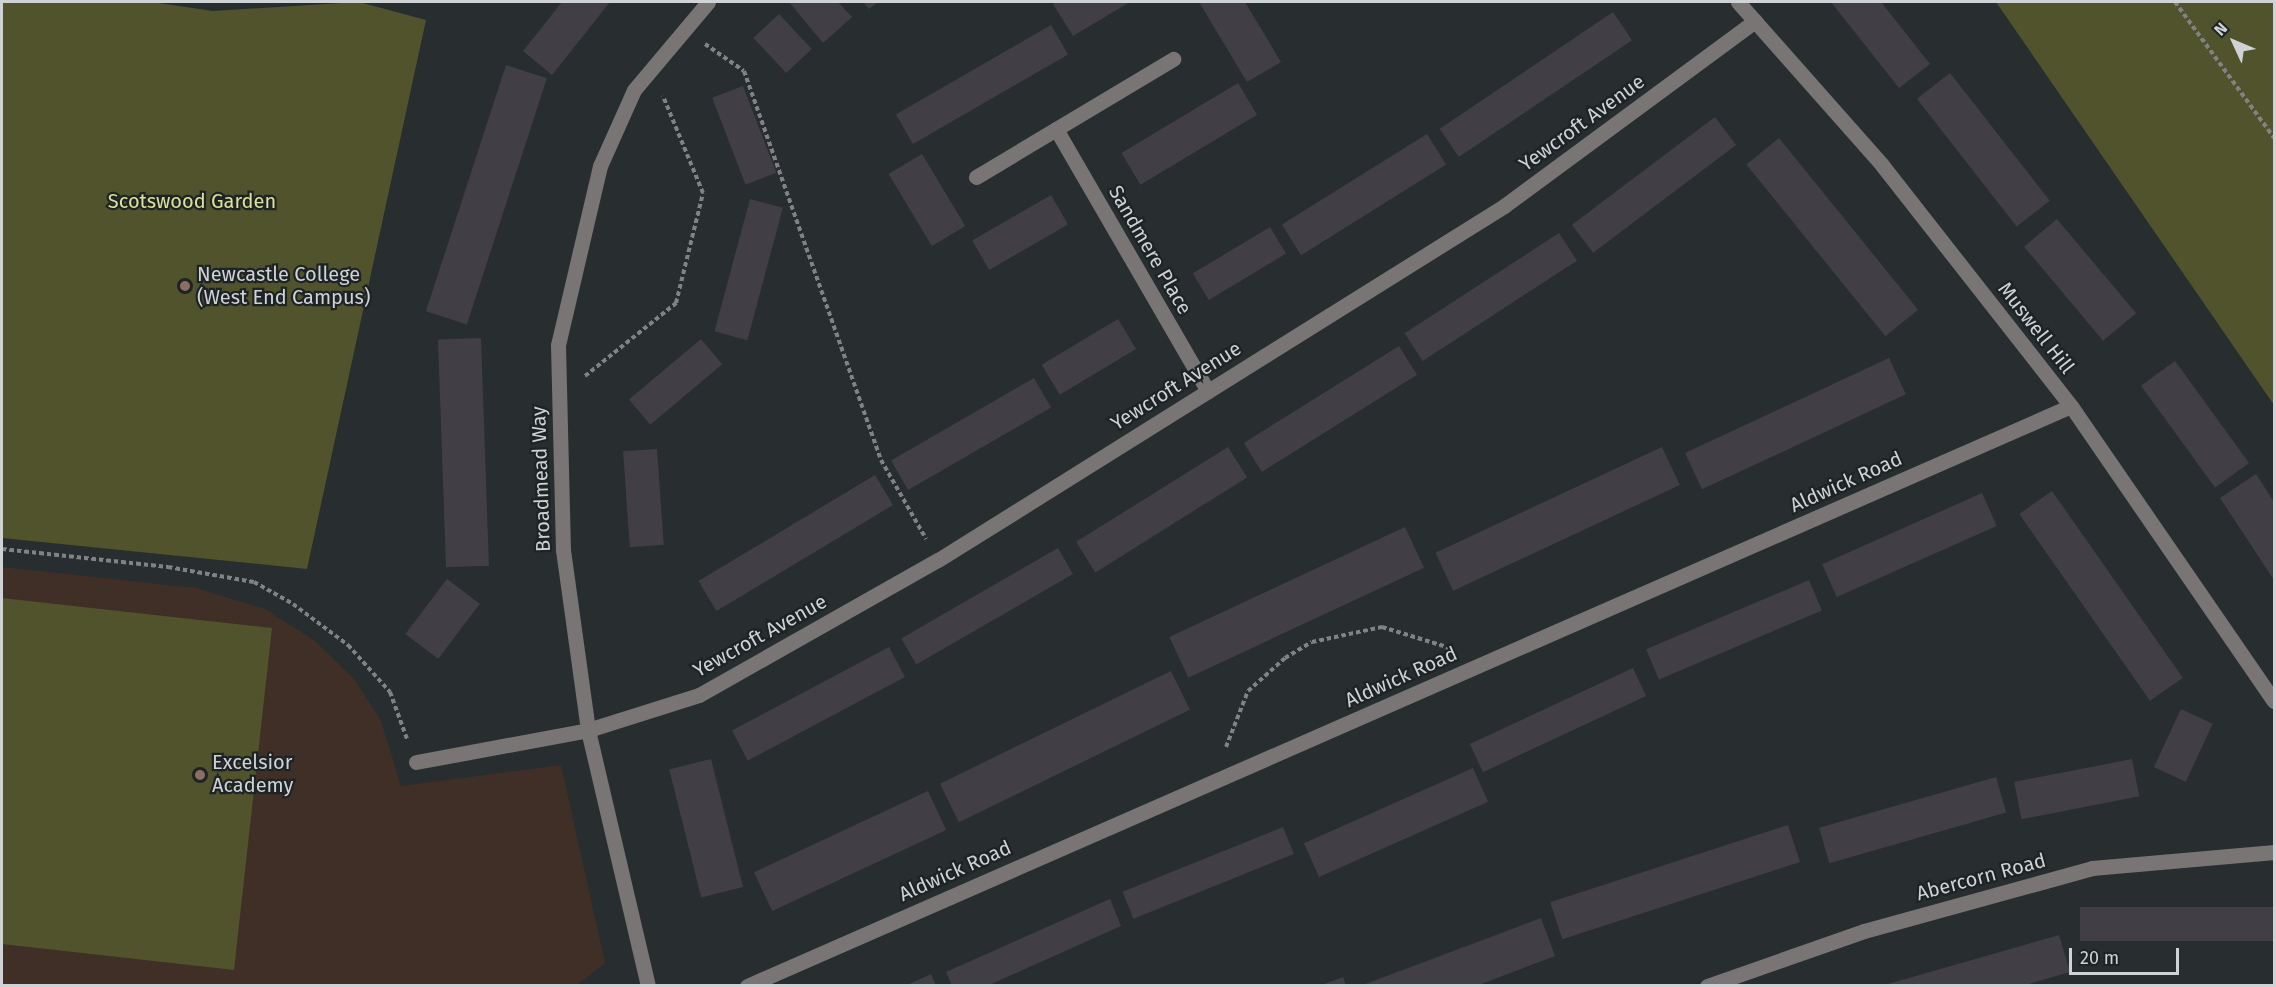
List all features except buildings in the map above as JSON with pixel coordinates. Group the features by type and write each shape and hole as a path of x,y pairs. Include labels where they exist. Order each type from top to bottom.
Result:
{"street":[{"name":"Broadmead Way","path":"648,986 588,730 563,550 558,345 600,166 634,90 682,28 708,2"},
{"name":"Muswell Hill","path":"1738,2 1882,165 2071,406 2274,701"},
{"name":"Yewcroft Avenue","path":"416,762 588,730 699,695 938,560 1504,206 1755,21"},
{"path":"976,177 1173,59"},
{"name":"Sandmere Place","path":"1056,129 1208,391"},
{"name":"Aldwick Road","path":"747,986 2071,406"},
{"name":"Abercorn Road","path":"1707,986 1864,931 2092,868 2274,852"}],"path":[{"path":"2175,2 2274,138"},
{"path":"682,28 744,71 881,460 938,560"},
{"path":"559,396 676,303 703,193 651,68"},
{"path":"2,549 168,567 255,582 293,604 348,645 390,692 416,762"},
{"path":"1235,772 1225,750 1248,691 1285,658 1312,642 1382,627 1447,647 1459,674"}],"shaded area":[{"name":"Excelsior Academy","path":"2,567 196,588 265,609 315,641 355,680 381,721 401,786 561,765 605,963 576,986 2,986"}],"green space":[{"name":"Scotswood Garden","path":"2,2 152,2 213,11 359,2 426,20 307,569 2,538"},
{"path":"1996,2 2274,2 2274,405"},
{"path":"2,598 272,628 234,970 2,944"}],"place":[{"name":"Newcastle College (West End Campus)","path":"185,286"},
{"name":"Excelsior Academy","path":"200,775"}]}
